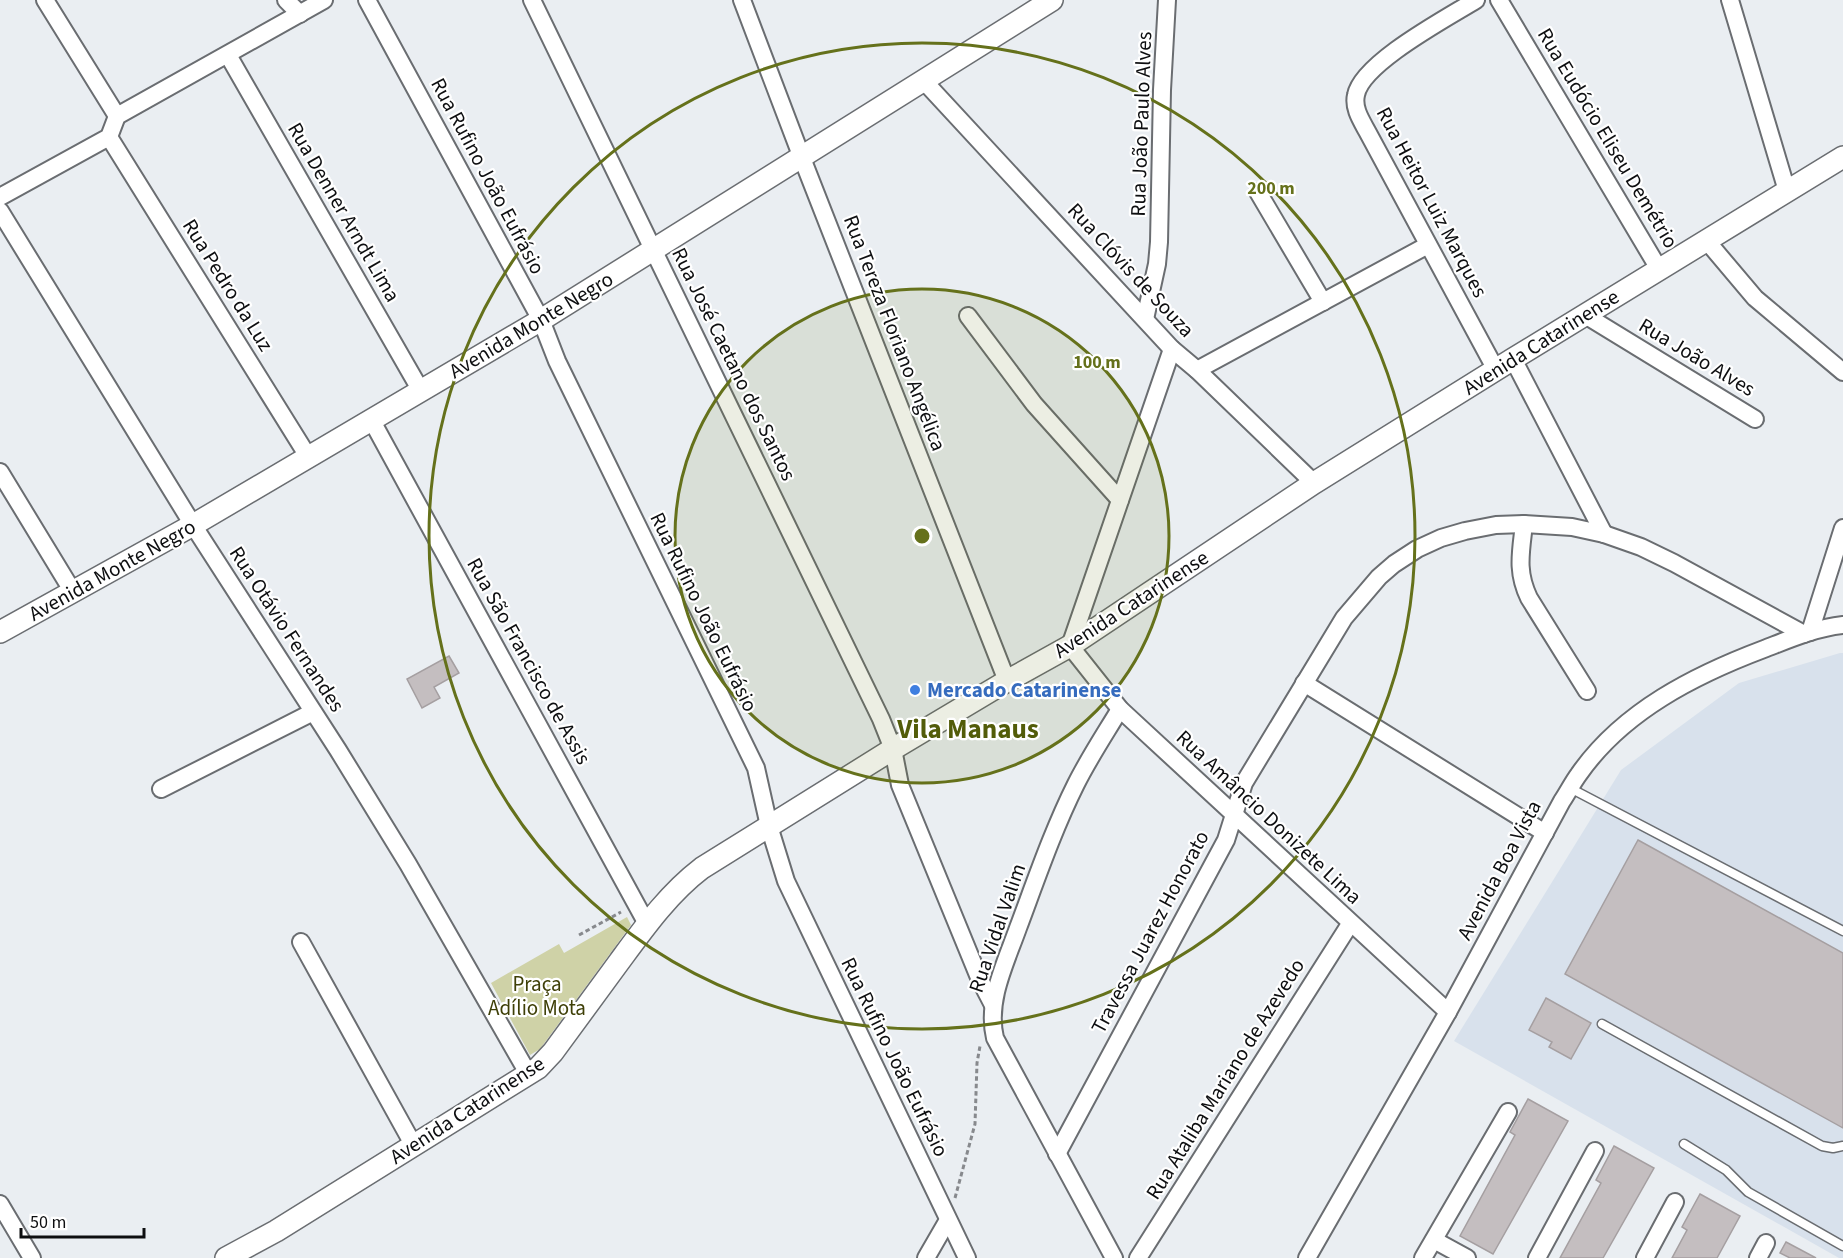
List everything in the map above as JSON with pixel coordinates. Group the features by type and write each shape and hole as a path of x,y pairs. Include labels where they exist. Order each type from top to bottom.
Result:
{"street":[{"path":"45,0 117,116"},
{"path":"286,0 300,14"},
{"path":"0,197 109,137 117,116 324,0"},
{"name":"Rua Rufino João Eufrásio","path":"367,0 541,320 557,361 756,768 769,826 786,881 967,1258"},
{"name":"Rua José Caetano dos Santos","path":"532,0 881,719 894,749 900,785 980,980 993,1005"},
{"name":"Rua Tereza Floriano Angélica","path":"742,0 1007,681"},
{"name":"Avenida Monte Negro","path":"0,632 193,525 541,320 1052,0"},
{"name":"Rua João Paulo Alves","path":"1145,319 1160,242 1161,120 1167,0"},
{"name":"Rua Heitor Luiz Marques","path":"1476,0 1397,49 1379,64 1356,93 1355,103 1359,116 1428,245 1504,364 1604,534"},
{"name":"Rua Eudócio Eliseu Demétrio","path":"1499,0 1659,268"},
{"path":"1730,0 1787,191"},
{"name":"Rua Denner Arndt Lima","path":"228,55 421,391"},
{"name":"Rua Clóvis de Souza","path":"923,80 1172,349 1197,370 1314,483"},
{"name":"Rua Pedro da Luz","path":"109,137 309,458"},
{"name":"Avenida Catarinense","path":"226,1258 276,1231 538,1068 553,1052 647,924 670,897 702,868 894,749 1070,646 1314,483 1659,268 1843,157"},
{"path":"1258,192 1323,302"},
{"name":"Rua Otávio Fernandes","path":"0,211 193,525 424,891 529,1075"},
{"path":"1706,240 1755,298 1843,372"},
{"path":"1197,370 1428,245"},
{"name":"Rua João Alves","path":"1585,315 1755,419"},
{"path":"968,316 1034,404 1120,500"},
{"path":"1070,646 1172,349"},
{"name":"Rua São Francisco de Assis","path":"372,421 647,924"},
{"path":"0,472 73,592"},
{"path":"1524,524 1520,568 1522,584 1587,692"},
{"name":"Travessa Juarez Honorato","path":"1057,1154 1226,840 1244,783 1344,618 1378,577 1394,564 1416,549 1465,531 1496,525 1572,527 1604,534 1641,547 1807,633"},
{"path":"1807,633 1843,528"},
{"name":"Avenida Boa Vista","path":"1307,1258 1448,1012 1570,788 1595,753 1615,734 1664,696 1709,672 1807,633 1843,625"},
{"name":"Rua Amâncio Donizete Lima","path":"1070,646 1120,709 1350,924 1448,1012"},
{"path":"1304,683 1545,833"},
{"name":"Rua Vidal Valim","path":"1114,1258 995,1038 992,1026 993,1005 1010,950 1059,822 1094,752 1120,709"},
{"path":"161,789 313,712"},
{"name":"Rua Ataliba Mariano de Azevedo","path":"1138,1258 1350,924"},
{"path":"301,942 414,1146"},
{"path":"1423,1258 1508,1112"},
{"path":"1537,1258 1595,1150"},
{"path":"1645,1258 1675,1202"},
{"path":"0,1204 32,1258"},
{"path":"926,1258 948,1220"},
{"path":"1434,1240 1467,1258"}],"lane":[{"path":"1570,788 1843,931"},
{"path":"1602,1024 1822,1146 1833,1148 1843,1146"},
{"path":"1684,1144 1726,1170 1748,1192 1843,1246"}],"path":[{"path":"579,935 636,904"},
{"path":"948,1220 975,1124 977,1063 981,1042 992,1026"}],"shaded area":[{"path":"1843,653 1843,1258 1839,1258 1454,1041 1621,770 1739,683"}],"green space":[{"name":"Praça Adílio Mota","path":"627,917 631,925 540,1049 530,1055 491,983 559,944 564,953"}],"building":[{"path":"449,656 459,673 434,687 440,698 422,708 407,679"},
{"path":"1638,840 1843,953 1843,1128 1565,974"},
{"path":"1546,998 1591,1023 1571,1059 1549,1047 1552,1042 1529,1030"},
{"path":"1528,1099 1568,1121 1493,1254 1460,1236 1515,1135 1510,1132"},
{"path":"1614,1146 1654,1168 1603,1258 1560,1258 1601,1183 1596,1180"},
{"path":"1700,1194 1740,1216 1717,1258 1672,1258 1687,1230 1682,1227"},
{"path":"1786,1242 1816,1258 1790,1258 1780,1253"}],"place":[{"name":"Mercado Catarinense","path":"915,690"}],"district":[{"name":"Vila Manaus","path":"968,729"}]}
